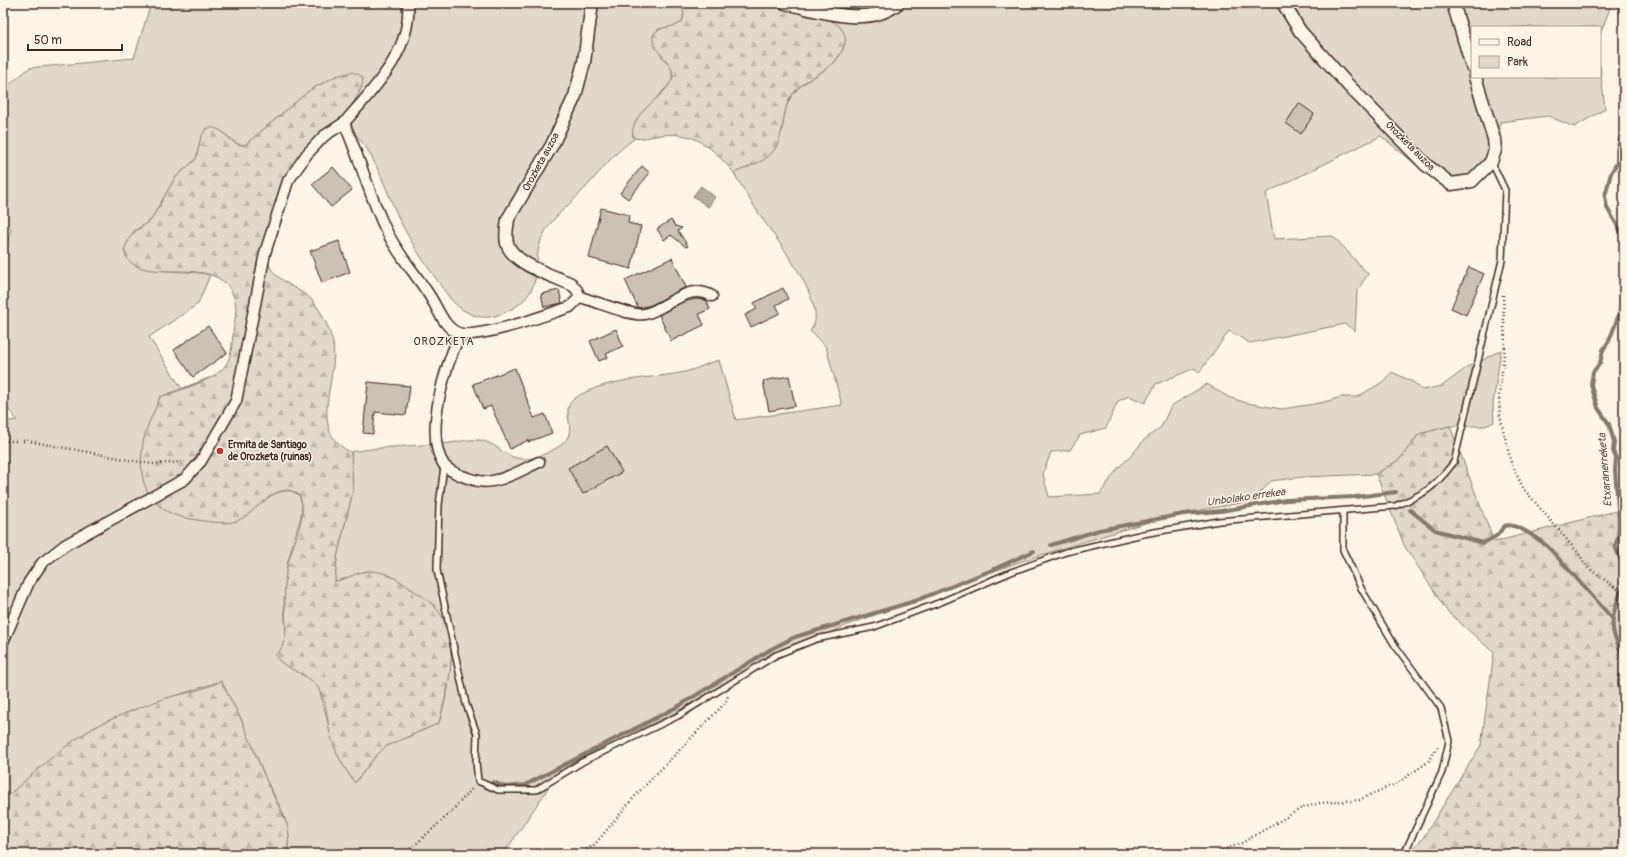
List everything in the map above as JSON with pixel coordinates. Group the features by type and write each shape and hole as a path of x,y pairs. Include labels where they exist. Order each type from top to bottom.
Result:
{"street":[{"path":"3,642 29,582 42,562 65,545 185,479 201,462 236,401 265,253 288,181 307,154 324,136 344,123 378,84 397,54 407,26 408,3"},
{"name":"Orozketa auzoa","path":"571,284 522,262 507,245 506,232 508,219 552,145 575,96 584,62 592,3"},
{"path":"785,3 852,16 878,14 892,8 898,3"},
{"name":"Orozketa auzoa","path":"1283,3 1300,31 1348,85 1426,165 1451,184 1472,181 1491,162"},
{"path":"1453,3 1471,63"},
{"path":"1475,78 1494,139 1494,150 1491,162"},
{"path":"344,123 356,148 371,196 387,231 447,324 453,330 460,334 485,332 570,307 580,297"},
{"path":"571,284 577,290 580,297 628,312 644,314 689,292 704,291 712,296"},
{"path":"460,334 448,360 438,403 435,444 444,466 459,475 479,481 493,481 539,462"}],"lane":[{"path":"444,466 439,505 437,570 466,704 477,734 476,762 478,781 498,790 536,790 582,762 678,716 732,684 776,655 816,639 874,627 941,602 1011,572 1066,552 1143,534 1219,521 1395,506 1420,496 1439,482 1454,462 1502,260 1505,190 1491,162"},
{"path":"1343,511 1343,550 1362,590 1394,644 1440,708 1449,741 1442,772 1404,854"}],"path":[{"path":"1498,277 1503,297 1505,346 1499,396 1500,409 1511,462 1523,488 1579,554 1587,567 1624,594"},
{"path":"3,440 28,441 152,464 201,462"},
{"path":"580,854 595,844 636,795 725,703 732,684"},
{"path":"1211,854 1240,844 1302,808 1320,803 1360,800 1399,782 1428,762 1438,746 1446,728"},
{"path":"406,854 448,814 478,781"}],"green space":[{"path":"151,3 682,3 684,15 682,22 675,26 658,29 660,54 672,68 672,81 639,118 634,139 614,156 582,192 550,224 541,241 538,252 534,284 529,293 521,302 508,311 492,316 476,316 463,310 453,302 445,292 422,259 404,229 377,167 367,149 342,119 362,86 336,76 310,90 245,145 237,144 221,131 201,137 196,159 175,178 151,220 134,231 124,250 129,259 137,265 161,270 210,275 198,304 149,337 182,389 160,397 146,434 143,445 142,468 144,481 149,495 223,523 236,521 266,498 275,494 284,491 292,491 299,495 302,504 301,516 287,564 284,602 286,637 282,648 280,661 314,682 319,688 334,746 355,783 374,758 385,747 439,723 448,689 451,661 448,632 434,605 393,577 370,571 335,581 337,557 353,491 351,452 376,448 474,440 484,441 491,444 516,458 533,458 543,455 564,442 570,429 568,411 570,403 585,392 628,380 685,372 719,360 736,420 842,405 826,347 810,331 815,320 814,306 808,290 788,255 753,205 734,173 761,161 782,131 785,110 791,96 799,87 833,64 843,49 845,38 840,28 831,21 805,10 780,3 1612,3 1601,31 1601,26 1471,26 1471,78 1601,78 1601,74 1605,109 1574,127 1548,116 1500,122 1500,155 1488,175 1455,179 1424,171 1381,136 1266,193 1274,239 1333,236 1368,274 1357,291 1355,331 1345,324 1250,343 1229,331 1199,373 1195,368 1156,384 1145,403 1129,396 1118,401 1106,428 1080,435 1070,450 1051,452 1043,474 1049,497 1100,494 1118,468 1130,457 1144,440 1161,427 1171,406 1207,384 1228,397 1247,403 1282,409 1320,403 1342,397 1357,397 1381,383 1392,372 1413,382 1422,390 1442,386 1469,366 1501,350 1493,404 1494,422 1485,426 1450,426 1419,434 1400,459 1376,474 1303,477 1271,481 1253,501 1171,515 1022,561 845,626 757,665 671,715 564,763 506,850 478,854 287,854 289,835 283,812 267,782 242,721 221,681 136,709 93,728 53,757 3,800 3,422 17,420 3,402 3,261 11,228 3,222 3,90 29,68 134,58"},
{"path":"682,3 772,3 789,5 827,18 841,28 844,34 845,42 842,51 837,58 825,70 797,89 788,101 781,135 773,151 768,157 754,165 734,173 711,149 694,139 674,134 639,139 633,138 633,129 636,120 663,92 673,77 670,65 655,47 653,35 662,28 675,26 682,22 684,15"},
{"path":"352,72 363,78 361,89 345,115 300,169 290,184 271,242 269,263 275,274 315,303 324,318 332,339 334,353 333,369 327,417 330,431 337,443 351,452 353,491 337,557 335,581 365,571 376,571 402,582 433,605 443,617 451,646 449,678 439,723 385,747 374,758 355,783 334,747 325,705 319,689 310,679 285,665 275,656 280,651 285,639 286,572 301,522 302,503 299,495 291,491 283,490 275,493 237,521 226,523 208,522 175,515 162,508 153,499 146,488 142,475 141,461 146,431 160,397 204,381 220,371 228,362 232,347 236,313 235,301 227,285 213,276 197,272 160,271 143,268 131,262 124,250 131,235 151,220 175,178 196,159 201,137 206,129 217,129 239,145 245,145 310,90 336,76"},
{"path":"1450,426 1494,542 1624,509 1624,854 1408,854 1423,838 1481,745 1494,653 1447,611 1405,547 1376,474 1400,459 1419,434"},
{"path":"221,681 242,721 267,782 287,824 289,835 287,854 3,854 3,800 68,744 97,726 112,719 159,700 201,689"}],"shaded area":[{"path":"701,186 715,197 708,207 693,196"}],"building":[{"path":"1299,103 1314,114 1301,134 1286,123"},
{"path":"642,166 650,173 628,199 620,193"},
{"path":"333,167 352,190 331,207 312,184"},
{"path":"601,208 629,215 628,223 641,226 631,269 589,258"},
{"path":"671,220 675,226 682,228 678,231 688,246 686,247 671,235 664,240 657,229"},
{"path":"339,241 350,272 322,283 310,251"},
{"path":"672,258 686,287 651,305 638,308 625,280"},
{"path":"1469,267 1484,274 1466,315 1451,308"},
{"path":"783,288 788,299 776,305 780,313 751,327 745,315 757,309 754,303"},
{"path":"559,290 562,303 544,307 541,294"},
{"path":"695,299 706,300 710,309 699,314 704,325 671,341 659,315 681,303"},
{"path":"208,326 227,353 193,377 174,350"},
{"path":"616,329 623,346 606,354 608,357 599,361 590,341"},
{"path":"515,368 534,418 545,414 552,433 528,442 528,440 510,449 491,406 483,409 473,384"},
{"path":"789,376 795,406 769,411 763,381"},
{"path":"368,382 410,386 406,415 375,412 373,434 363,433"},
{"path":"607,446 622,472 583,494 568,468"}],"waterway":[{"name":"Etxaranerreketa","path":"1618,3 1624,19"},
{"name":"Etxaranerreketa","path":"1624,125 1617,150 1617,163 1611,173 1605,196 1607,208 1623,235 1624,241"},
{"name":"Etxaranerreketa","path":"1624,299 1621,303 1620,312 1609,341 1603,350 1600,363 1593,372 1591,385 1598,408 1609,424 1614,442 1613,451 1616,458 1615,470 1619,522 1618,538 1615,546 1623,566 1624,578"},
{"name":"Unbolako errekea","path":"1051,545 1099,530 1184,514 1221,511 1286,500 1355,497 1396,492"},
{"name":"Unbolako errekea","path":"1410,510 1435,530 1483,543 1496,536 1505,526 1510,525 1522,529 1550,549 1612,618"},
{"path":"493,782 506,787 525,785 677,707 773,648 795,637 915,601 992,570 1034,551"},
{"name":"Etxaranerreketa","path":"1624,582 1615,608 1613,620 1614,634 1624,664 1619,681 1619,685 1624,693"}],"place":[{"name":"Ermita de Santiago de Orozketa (ruinas)","path":"220,451"}],"district":[{"name":"OROZKETA","path":"444,341"}]}
